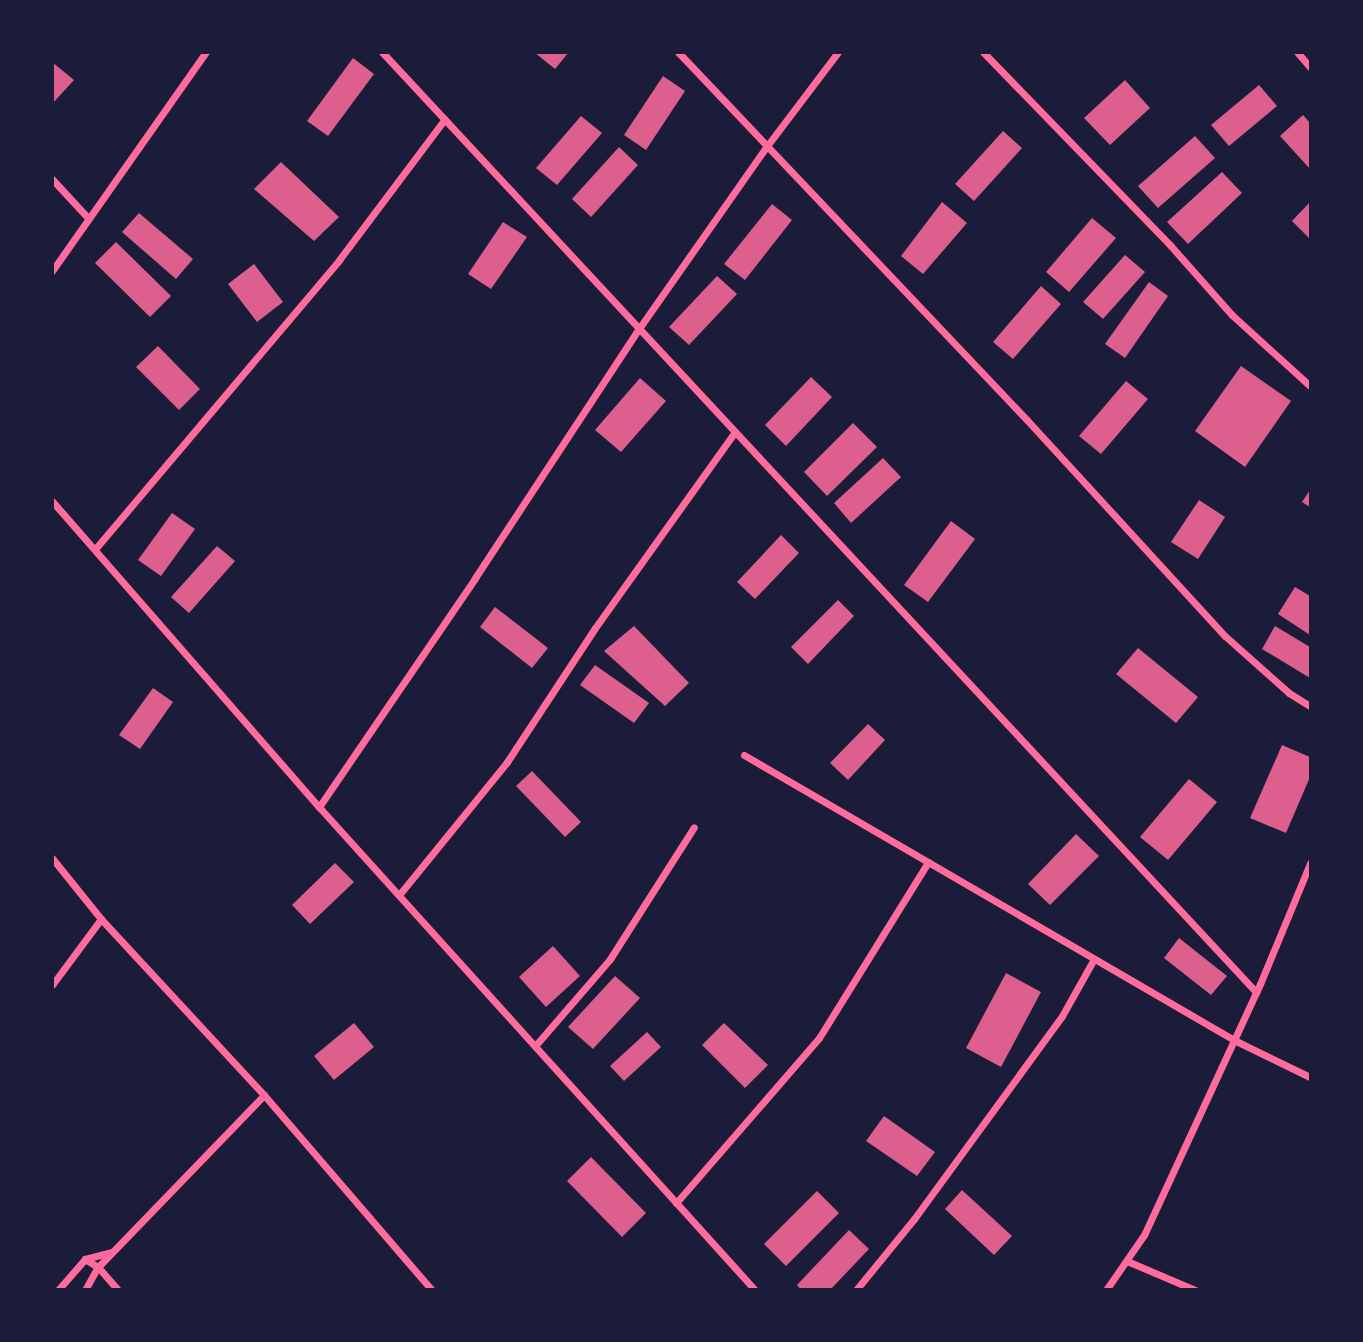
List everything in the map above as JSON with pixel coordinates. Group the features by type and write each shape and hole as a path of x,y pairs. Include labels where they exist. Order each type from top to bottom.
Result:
{"street":[{"path":"52,271 206,52"},
{"path":"382,52 1256,992"},
{"path":"678,52 1027,420 1225,636 1289,693 1311,706"},
{"path":"319,807 475,578 638,330 767,146 838,52"},
{"path":"983,52 1170,245 1232,315 1311,386"},
{"path":"1297,52 1311,67"},
{"path":"96,548 339,260 446,119"},
{"path":"52,180 89,219"},
{"path":"399,895 507,762 595,628 734,433"},
{"path":"52,501 96,548 319,807 755,1290"},
{"path":"744,755 1234,1040 1311,1077"},
{"path":"535,1046 610,959 694,827"},
{"path":"52,859 101,919 264,1095 432,1290"},
{"path":"677,1203 819,1038 928,862"},
{"path":"1106,1290 1144,1235 1256,992 1311,863"},
{"path":"52,985 101,919"},
{"path":"856,1290 914,1219 1062,1016 1094,959"},
{"path":"85,1290 98,1267 264,1095"},
{"path":"58,1290 85,1259 112,1252"},
{"path":"85,1259 98,1267 118,1290"},
{"path":"1127,1261 1195,1290"}],"building":[{"path":"534,52 569,52 555,69"},
{"path":"353,58 374,74 328,136 307,121"},
{"path":"52,62 74,80 52,104"},
{"path":"663,76 685,91 646,150 624,135"},
{"path":"1125,80 1150,108 1110,145 1084,118"},
{"path":"1259,85 1277,106 1229,146 1211,125"},
{"path":"1303,115 1310,123 1310,169 1280,136"},
{"path":"581,116 602,133 557,185 536,168"},
{"path":"1003,131 1022,148 974,201 955,184"},
{"path":"1195,136 1215,158 1158,208 1138,186"},
{"path":"619,147 638,165 591,217 572,199"},
{"path":"281,162 339,217 314,241 254,189"},
{"path":"1222,172 1242,193 1188,244 1167,222"},
{"path":"942,202 967,223 923,274 901,256"},
{"path":"1310,202 1310,239 1292,221"},
{"path":"772,204 792,220 745,280 724,264"},
{"path":"139,213 193,259 176,279 122,232"},
{"path":"1092,218 1116,238 1069,292 1046,272"},
{"path":"503,222 527,237 491,289 468,274"},
{"path":"116,242 171,296 150,317 95,263"},
{"path":"1125,255 1145,272 1103,319 1083,302"},
{"path":"254,264 283,302 257,322 228,284"},
{"path":"717,276 737,294 689,345 669,327"},
{"path":"1149,282 1168,296 1125,358 1105,344"},
{"path":"1041,286 1061,304 1013,359 993,342"},
{"path":"158,346 200,389 179,410 136,367"},
{"path":"1241,366 1291,401 1245,467 1195,431"},
{"path":"811,377 832,397 786,446 765,425"},
{"path":"640,378 666,401 621,452 595,430"},
{"path":"1126,381 1148,399 1101,454 1079,436"},
{"path":"853,423 877,447 827,496 804,472"},
{"path":"883,458 901,477 851,523 834,503"},
{"path":"1310,490 1310,507 1302,502"},
{"path":"1199,500 1225,517 1198,559 1171,542"},
{"path":"172,513 195,529 161,576 138,560"},
{"path":"951,521 975,539 928,602 904,585"},
{"path":"781,535 799,553 755,599 737,582"},
{"path":"217,546 235,561 189,613 171,597"},
{"path":"1295,587 1310,596 1310,635 1278,614"},
{"path":"838,600 854,616 808,664 791,647"},
{"path":"495,607 548,648 532,668 480,627"},
{"path":"634,626 689,683 665,706 604,651"},
{"path":"1275,626 1310,647 1310,678 1262,649"},
{"path":"1138,648 1198,697 1176,723 1116,674"},
{"path":"595,665 649,703 634,723 580,685"},
{"path":"153,688 173,702 140,749 119,735"},
{"path":"868,724 885,740 848,780 830,763"},
{"path":"1282,745 1310,757 1310,777 1286,833 1250,818"},
{"path":"532,771 581,822 565,837 516,786"},
{"path":"1189,779 1217,802 1168,860 1140,837"},
{"path":"1076,834 1099,856 1050,905 1028,884"},
{"path":"335,863 354,882 310,924 292,905"},
{"path":"1179,938 1227,976 1211,995 1164,958"},
{"path":"553,946 580,976 546,1007 519,977"},
{"path":"1006,973 1041,992 1001,1067 966,1048"},
{"path":"615,976 640,998 593,1049 568,1027"},
{"path":"354,1023 374,1047 334,1080 314,1056"},
{"path":"724,1023 768,1065 745,1088 702,1045"},
{"path":"647,1032 661,1047 624,1081 610,1066"},
{"path":"884,1116 935,1152 917,1176 866,1141"},
{"path":"591,1157 646,1213 622,1237 567,1181"},
{"path":"962,1190 1012,1236 994,1255 945,1209"},
{"path":"817,1191 839,1213 786,1266 764,1244"},
{"path":"849,1230 869,1249 830,1290 801,1290 797,1285"}]}
